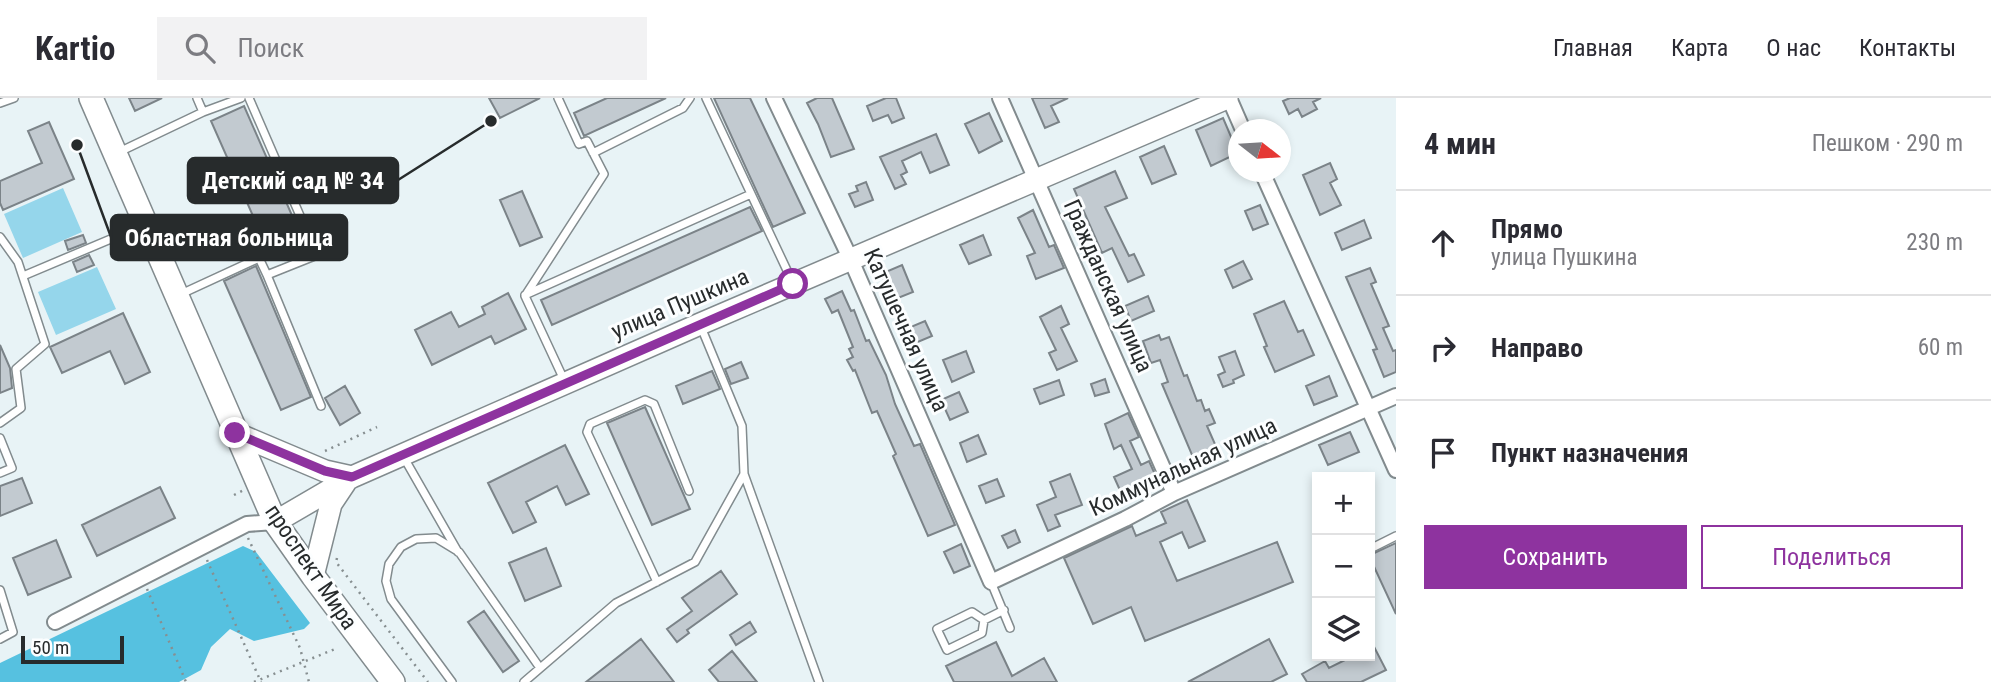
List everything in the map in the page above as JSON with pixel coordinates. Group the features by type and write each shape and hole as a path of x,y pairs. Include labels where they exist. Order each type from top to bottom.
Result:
{"main road":[{"name":"проспект Мира","path":"91,98 275,522 393,682"}],"street":[{"name":"Катушечная улица","path":"774,98 851,260 991,582"},
{"name":"Гражданская улица","path":"1000,98 1174,493"},
{"name":"улица Пушкина","path":"275,522 352,477 402,454 1228,98"},
{"path":"1228,98 1238,119"},
{"path":"1266,182 1396,470"},
{"name":"Коммунальная улица","path":"991,582 1174,493 1396,396"},
{"path":"235,433 325,471 352,477"},
{"path":"313,576 331,504 336,494 352,477"},
{"path":"55,622 247,524 275,522"}],"lane":[{"path":"0,103 14,98"},
{"path":"197,98 203,112"},
{"path":"114,155 203,112 241,98"},
{"path":"249,98 317,255 267,275"},
{"path":"525,296 604,174 587,141 579,144 558,98"},
{"path":"593,153 682,108 690,98"},
{"path":"706,98 793,284"},
{"path":"525,296 751,194"},
{"path":"23,276 145,225"},
{"path":"0,237 18,262 46,344 16,369 22,408 0,423"},
{"path":"176,296 259,258 321,406"},
{"path":"525,296 565,383"},
{"path":"700,324 742,426 744,474 818,682"},
{"path":"657,582 587,432 590,424 645,400 654,404 690,491"},
{"path":"0,438 12,468 0,473"},
{"path":"402,454 459,552 540,668"},
{"path":"524,682 615,603 695,562 744,474"},
{"path":"1375,546 1396,536"},
{"path":"452,682 391,599 386,581 389,564 401,547 416,539 436,538 459,552"},
{"path":"991,582 1010,628"},
{"path":"0,590 13,632 0,639"},
{"path":"984,620 1004,610"},
{"path":"972,612 984,620 982,633 947,650 937,629 972,612"}],"path":[{"path":"251,536 247,538 300,648 309,682"},
{"path":"338,553 336,562 428,682"},
{"path":"206,557 260,681"},
{"path":"146,587 186,682"},
{"path":"254,682 335,649"}],"shaded area":[{"path":"63,188 82,232 23,258 4,214"},
{"path":"97,267 116,309 56,335 38,292"},
{"path":"243,546 256,552 310,623 304,629 254,641 230,629 211,647 201,670 179,682 0,682 0,663"}],"building":[{"path":"129,98 162,98 135,111"},
{"path":"489,98 540,98 500,118"},
{"path":"607,98 666,98 584,136 574,113"},
{"path":"714,98 750,98 805,213 773,227"},
{"path":"817,98 832,98 854,149 831,157 807,103"},
{"path":"886,98 896,98 904,118 892,123 888,115 873,121 867,106"},
{"path":"1032,98 1068,98 1051,106 1059,122 1045,128"},
{"path":"1290,98 1321,98 1313,102 1317,109 1302,117 1298,109 1289,114 1283,101"},
{"path":"244,106 301,236 268,250 211,121"},
{"path":"989,113 1002,141 979,153 965,124"},
{"path":"1223,118 1228,130 1228,158 1211,166 1196,130"},
{"path":"49,122 74,179 3,210 0,203 0,181 42,163 28,131"},
{"path":"936,134 949,165 930,173 921,152 902,161 907,172 901,175 906,184 895,189 880,157"},
{"path":"1164,146 1176,174 1152,184 1140,157"},
{"path":"1330,163 1337,179 1330,183 1341,205 1320,215 1303,175"},
{"path":"1115,171 1127,198 1105,207 1129,256 1134,254 1144,275 1128,282 1112,248 1102,253 1074,189"},
{"path":"866,182 873,200 855,207 849,194 858,191 856,186"},
{"path":"522,191 542,237 520,246 500,200"},
{"path":"1260,205 1268,224 1253,230 1245,211"},
{"path":"750,207 762,231 552,325 541,300"},
{"path":"1033,210 1049,247 1054,245 1064,268 1036,279 1027,256 1035,253 1018,218"},
{"path":"1364,220 1371,238 1342,250 1335,233"},
{"path":"83,235 86,243 68,250 65,241"},
{"path":"983,235 991,255 969,264 960,245"},
{"path":"89,255 94,265 77,272 73,262"},
{"path":"1243,261 1252,279 1233,288 1225,270"},
{"path":"902,265 913,292 893,300 881,274"},
{"path":"256,266 311,397 281,410 224,281"},
{"path":"1370,268 1376,282 1371,284 1389,326 1383,328 1393,351 1396,350 1396,372 1384,377 1373,350 1377,349 1346,277"},
{"path":"842,291 886,375 895,404 914,446 920,444 955,525 928,536 893,456 896,454 877,411 872,413 855,370 853,371 847,360 853,357 849,349 853,347 838,310 832,313 825,299"},
{"path":"508,293 526,329 495,344 491,336 432,365 415,330 451,312 459,327 485,314 482,307"},
{"path":"1148,296 1154,311 1131,321 1125,306"},
{"path":"1284,301 1298,332 1303,330 1314,355 1275,372 1254,314"},
{"path":"1061,306 1069,324 1061,328 1077,361 1057,370 1049,353 1056,350 1040,317"},
{"path":"123,313 150,372 125,384 110,351 62,373 50,347"},
{"path":"925,321 932,336 913,344 906,329"},
{"path":"1159,335 1161,340 1169,337 1197,401 1201,400 1205,411 1209,409 1215,423 1207,426 1218,451 1195,462 1162,384 1168,382 1160,360 1151,363 1143,341"},
{"path":"0,345 10,368 12,388 0,393"},
{"path":"966,351 974,372 952,382 943,360"},
{"path":"1235,351 1244,375 1223,387 1218,375 1225,372 1219,357"},
{"path":"741,362 748,378 731,384 725,369"},
{"path":"712,371 720,389 683,404 676,386"},
{"path":"1329,376 1337,396 1314,405 1306,386"},
{"path":"1105,379 1109,392 1095,396 1091,384"},
{"path":"1059,380 1064,395 1040,404 1034,389"},
{"path":"345,386 360,413 340,425 325,398"},
{"path":"959,392 968,412 950,420 941,400"},
{"path":"645,407 690,509 652,525 607,423"},
{"path":"1128,413 1139,437 1130,441 1141,465 1149,461 1158,481 1124,499 1114,477 1132,469 1121,445 1114,449 1105,424"},
{"path":"1350,432 1359,452 1328,465 1319,445"},
{"path":"978,435 986,454 967,462 960,443"},
{"path":"565,445 589,494 566,505 557,486 526,502 536,522 513,533 488,483"},
{"path":"1070,474 1082,505 1055,515 1060,526 1048,531 1037,505 1056,497 1050,482"},
{"path":"22,478 32,503 0,516 0,486"},
{"path":"997,479 1004,496 986,503 979,486"},
{"path":"160,487 175,518 97,556 82,525"},
{"path":"1187,500 1205,541 1189,548 1182,532 1160,542 1177,581 1277,542 1293,582 1145,641 1131,607 1093,624 1064,558 1132,526 1136,536 1166,523 1161,512"},
{"path":"1015,530 1020,542 1008,548 1002,536"},
{"path":"56,540 71,577 28,595 13,558"},
{"path":"1396,543 1396,614 1375,569 1375,553"},
{"path":"961,544 970,566 954,573 944,552"},
{"path":"546,548 561,586 525,601 509,563"},
{"path":"721,571 737,594 687,630 689,633 677,642 667,629 692,611 682,598"},
{"path":"484,611 519,661 503,672 468,622"},
{"path":"750,622 756,632 736,645 730,635"},
{"path":"641,639 674,682 586,682"},
{"path":"1269,639 1287,674 1271,682 1188,682"},
{"path":"996,642 1012,676 1044,658 1057,682 954,682 946,666"},
{"path":"1375,649 1386,670 1361,682 1307,682 1302,674 1325,661 1329,668 1343,661 1375,661"},
{"path":"732,651 757,682 719,682 709,670"}],"place":[{"name":"Детский сад № 34","path":"491,121"},
{"name":"Областная больница","path":"77,145"}],"route":[{"path":"235,433 325,471 352,477 793,284"}]}
